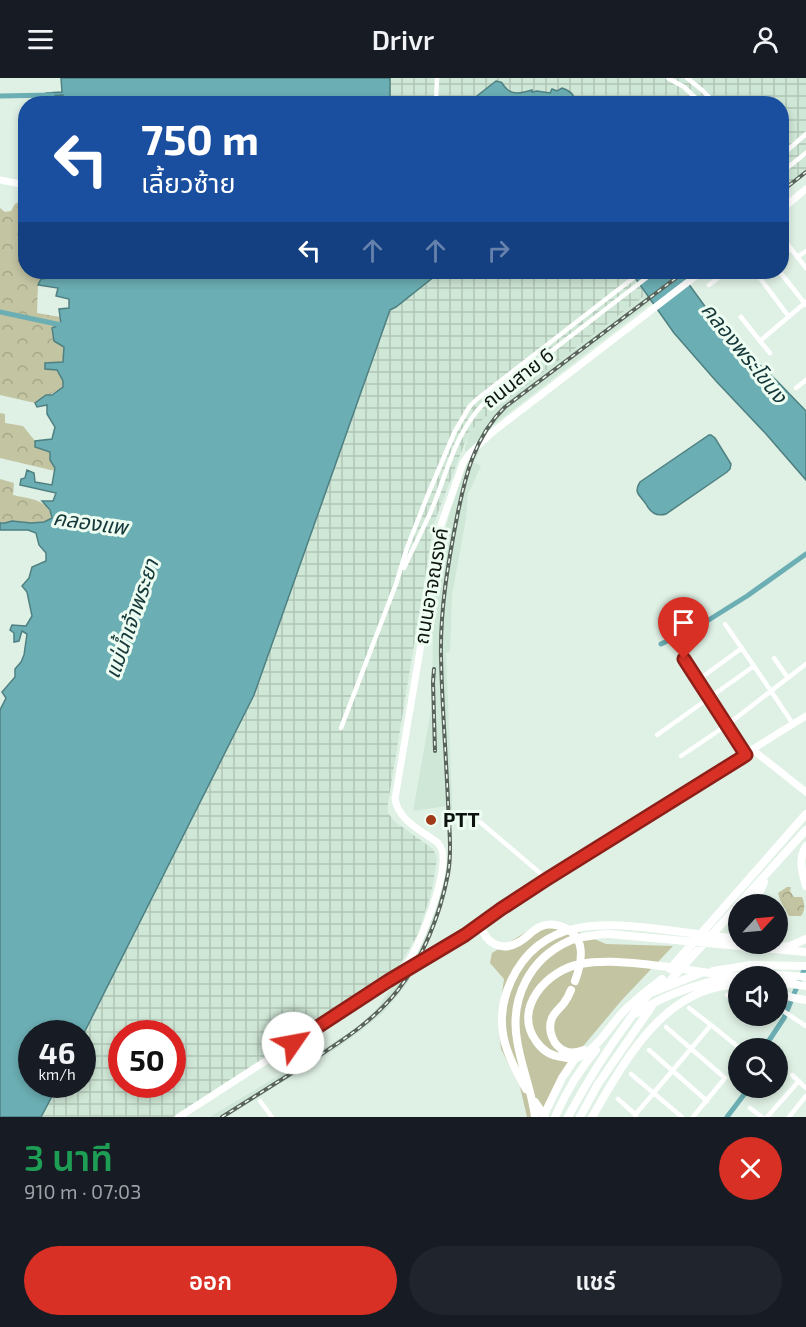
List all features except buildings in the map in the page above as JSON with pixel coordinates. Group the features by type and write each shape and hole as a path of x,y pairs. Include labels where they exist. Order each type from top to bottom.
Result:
{"highway":[{"path":"568,1117 615,1037 662,979 806,814"},
{"path":"748,894 806,830"},
{"path":"806,846 801,863 806,886"},
{"path":"758,894 770,871"},
{"path":"580,1117 598,1084 669,980 728,916"},
{"path":"544,1117 514,1069 503,1038 502,1012 507,988 519,966 534,949 542,942 569,929 599,924 728,938"},
{"path":"480,925 487,940 495,946 511,946 545,925 556,925 572,932 577,937 582,958 575,981"},
{"path":"535,1117 534,1103 517,1042 516,1011 525,981 543,958 556,948 582,937 609,934 806,952"},
{"path":"788,943 806,940"},
{"path":"788,946 806,940"},
{"path":"662,979 626,1009 593,1047 583,1055 574,1059 557,1057 543,1050 533,1037 528,1021 528,1011 536,994 545,982 561,970 579,964 612,961 728,976"},
{"path":"544,1117 555,1089 571,1063 611,1020 627,1006 647,994 700,973 751,965 806,966"},
{"path":"555,1117 578,1072 611,1033 640,1010 672,995 722,979 745,975 806,977"},
{"path":"788,984 806,986"},
{"path":"592,1117 614,1079 650,1030 678,1004 716,987 728,986"},
{"path":"571,990 552,1018 551,1034 558,1046 567,1052 583,1051 593,1047"},
{"path":"788,996 806,1000"}],"street":[{"path":"436,96 437,78"},
{"path":"668,78 684,87 694,96"},
{"path":"687,78 708,96"},
{"path":"789,148 806,134"},
{"path":"789,166 806,153"},
{"path":"0,180 18,183"},
{"path":"789,203 806,189"},
{"path":"790,249 806,268"},
{"path":"797,257 806,250"},
{"name":"ถนนสาย 6","path":"341,728 427,497 455,431 470,406 632,279"},
{"name":"ถนนสาย 6","path":"396,584 435,500 449,459 468,422 484,403 645,279"},
{"name":"ถนนอาจณรงค์","path":"388,981 403,969 424,929 442,873 442,848 405,819 398,810 395,798 441,525 460,471 470,453 494,432 691,279"},
{"path":"710,285 717,279"},
{"path":"761,279 789,317"},
{"path":"759,341 806,303 786,279"},
{"path":"741,317 770,353"},
{"path":"796,388 806,380"},
{"path":"725,624 793,724"},
{"path":"674,643 746,755"},
{"path":"698,680 742,648"},
{"path":"774,658 788,678"},
{"path":"681,756 727,725 806,664"},
{"path":"657,735 754,666"},
{"path":"179,1117 388,981 413,968 480,925 547,879 806,716"},
{"path":"753,750 806,792"},
{"path":"480,822 547,879"},
{"path":"689,1008 728,1039"},
{"path":"788,1015 806,1026"},
{"path":"618,1099 636,1116 711,1025"},
{"path":"666,1027 725,1078 693,1117"},
{"path":"649,1050 707,1101"},
{"path":"631,1074 682,1117"},
{"path":"792,1075 806,1088"},
{"path":"767,1117 799,1081"},
{"path":"789,1117 806,1096"},
{"path":"260,1101 272,1117"},
{"path":"750,1108 762,1117"}],"shaded area":[{"path":"390,78 806,78 806,171 789,184 789,96 574,96 552,89 551,93 531,91 517,93 509,91 501,82 496,81 477,96 390,96"},
{"path":"431,279 636,279 647,294 493,410 469,432 434,523 388,813 395,822 433,849 437,858 432,890 418,934 393,976 173,1117 41,1117 51,1098 96,1098 96,1020 91,1020 254,695 390,310"},
{"path":"647,294 652,302 492,426 474,462 481,466 468,494 452,595 450,652 446,653 452,802 451,866 437,919 408,982 385,1011 337,1048 227,1117 210,1117 362,1024 378,1007 416,953 435,913 443,885 448,853 446,806 413,811 432,705 433,636 428,633 444,536 467,463 465,448 469,432 493,410"}],"green space":[{"path":"18,202 18,279 41,279 38,284 37,313 60,317 64,347 63,362 46,363 45,369 57,370 63,381 63,387 35,403 0,395 0,208 5,212 11,211"},
{"path":"0,413 5,414 5,423 23,426 35,441 35,447 50,452 55,471 0,458"},
{"path":"0,479 14,483 13,495 42,503 47,507 52,518 44,522 0,523"},
{"path":"791,887 790,891 794,897 802,897 804,907 801,916 789,916 788,894 778,893"},
{"path":"542,922 559,924 606,944 673,946 621,1001 563,1070 542,1117 527,1117 520,1087 501,1049 498,1023 504,979 490,963 492,953"}],"water":[{"path":"61,78 390,78 390,96 44,96 46,93 62,92"},
{"path":"496,81 502,82 508,90 514,93 532,90 532,92 550,93 552,89 557,91 562,88 574,96 477,96"},
{"path":"41,279 431,279 390,310 254,695 91,1020 18,1020 18,1098 51,1098 41,1117 0,1117 0,710 6,698 2,692 15,677 15,669 24,655 27,634 22,631 19,641 14,642 14,633 10,630 12,625 26,626 32,616 27,592 22,586 29,578 32,567 46,561 46,553 39,545 36,533 28,530 0,530 0,523 44,522 52,518 50,510 42,501 53,501 56,493 20,485 27,470 34,473 35,482 52,485 55,468 50,460 50,452 35,447 35,441 52,439 55,427 47,414 47,405 37,407 35,403 63,387 63,381 57,370 45,369 45,363 63,362 64,347 54,341 52,328 61,324 59,309 69,308 69,299 56,296 58,288 38,285"},
{"name":"คลองพระโขนง","path":"636,279 685,279 712,316 737,344 806,411 806,480 766,434 674,333"},
{"path":"709,435 715,438 731,464 730,469 666,514 659,515 651,511 638,494 637,489 640,482"}],"waterway":[{"path":"0,96 52,95"},
{"path":"0,312 66,326"},
{"path":"661,644 699,626 747,596 806,554"},
{"path":"771,1038 784,1018 806,965"},
{"path":"727,1117 741,1098"}],"railway":[{"path":"789,185 806,172"},
{"path":"222,1117 329,1049 377,1013 407,978 423,950 445,889 450,856 441,639 443,604 451,552 460,502 472,458 486,431 505,407 675,279"},
{"path":"434,669 435,751"}],"place":[{"name":"PTT","path":"431,820"}],"route":[{"path":"293,1043 388,981 465,935 547,879 746,755 684,659"}],"water label":[{"name":"คลองแพ","path":"90,523"},
{"name":"แม่น้ำเจ้าพระยา","path":"132,619"}]}
